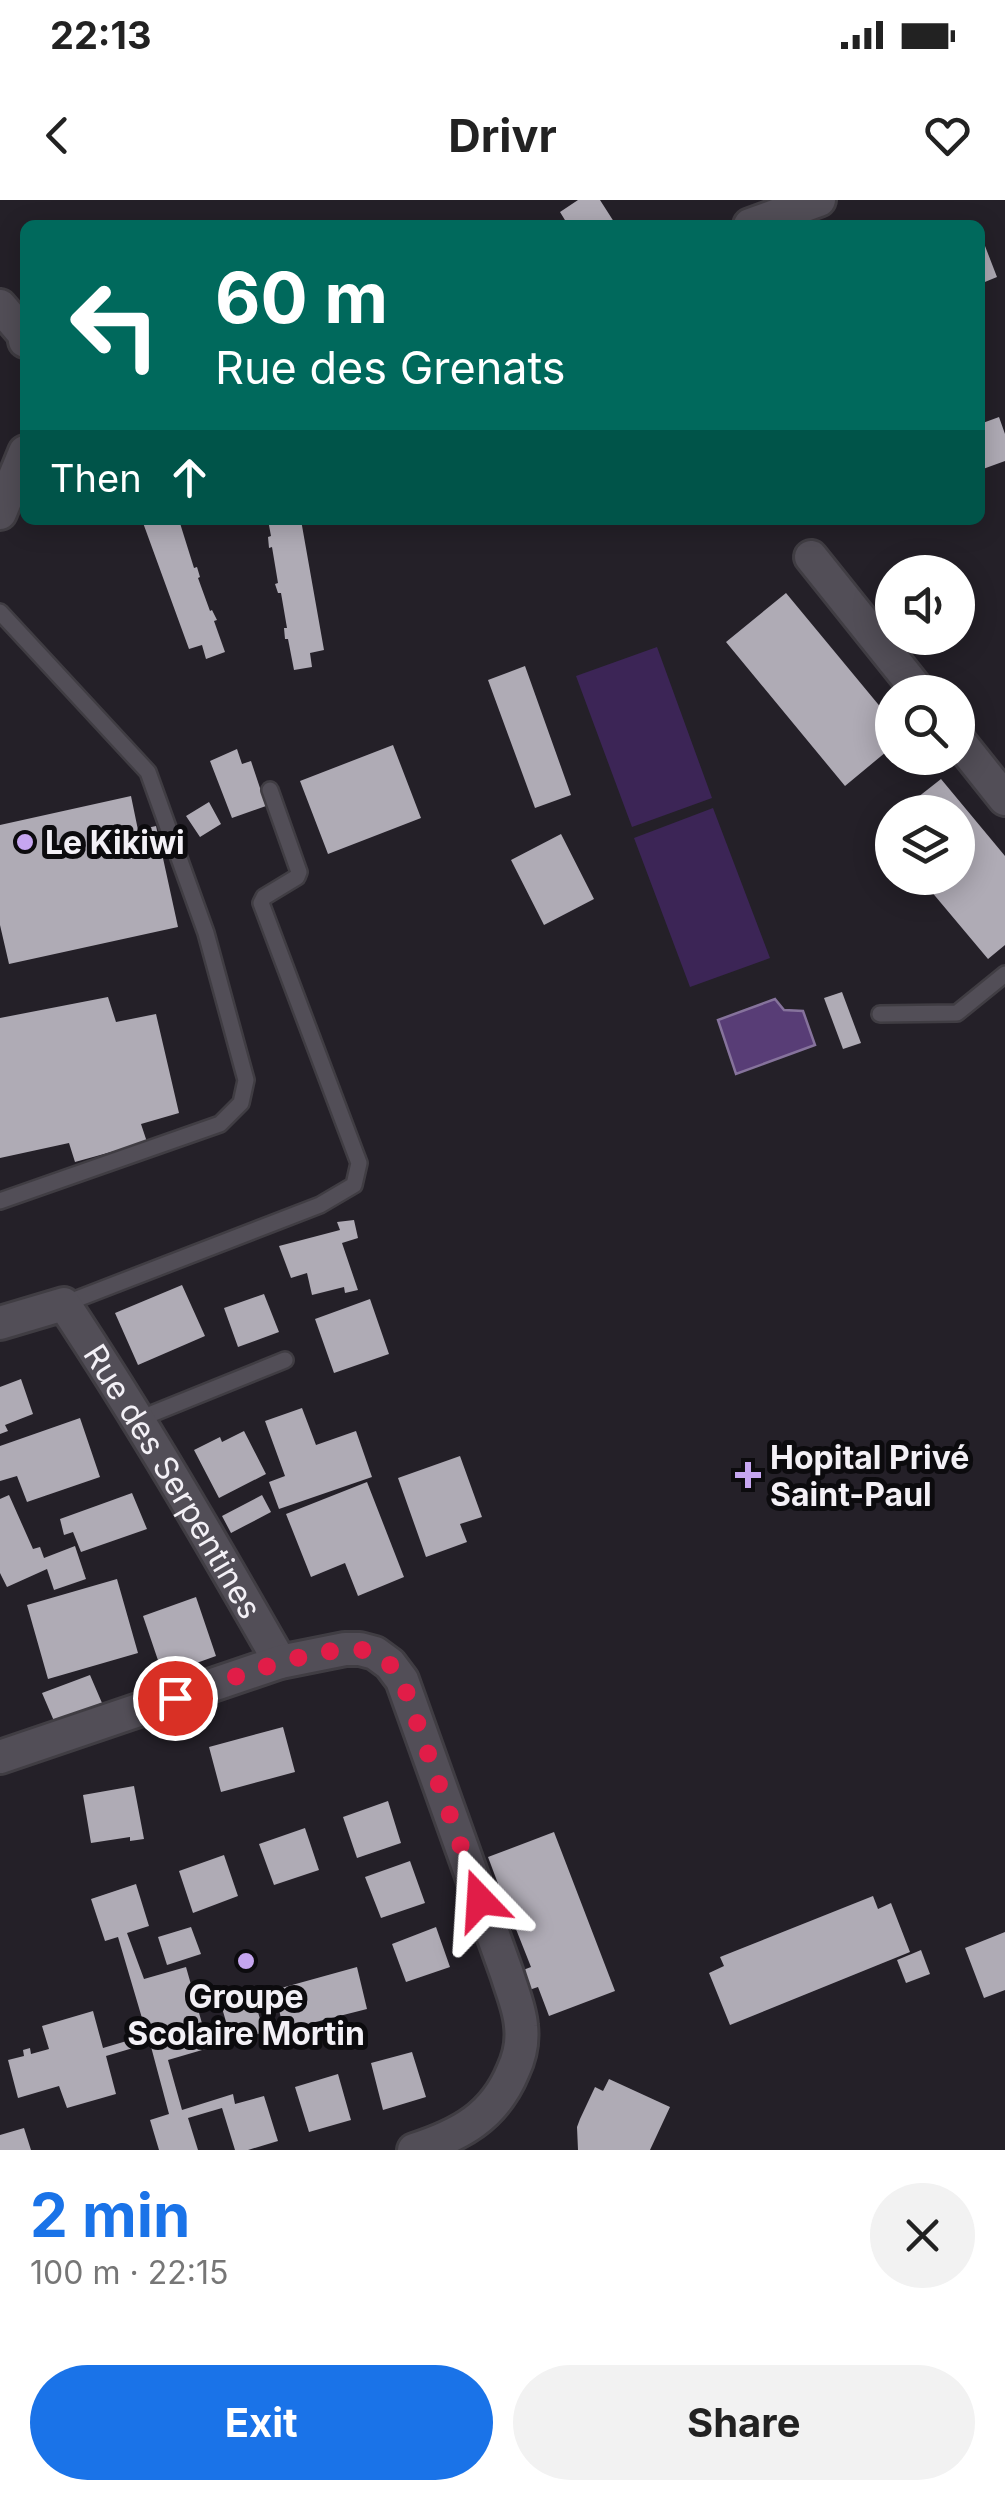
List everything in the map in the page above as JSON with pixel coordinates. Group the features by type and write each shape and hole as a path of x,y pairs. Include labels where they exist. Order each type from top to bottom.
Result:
{"street":[{"path":"764,220 819,200"},
{"path":"0,306 20,329"},
{"path":"0,513 20,464"},
{"path":"811,557 906,675"},
{"path":"975,761 1005,799"},
{"path":"0,1322 64,1304"},
{"name":"Rue des Serpentines","path":"64,1304 139,1419 280,1662"},
{"path":"0,1757 280,1662 345,1648 375,1653 390,1664 402,1680 521,2023 522,2048 506,2087 489,2111 441,2142 414,2150"}],"lane":[{"path":"0,612 148,772 206,933 246,1080 241,1102 220,1124 0,1202"},
{"path":"64,1304 320,1205 354,1185 359,1163 261,903 264,896 299,872 270,790"},
{"path":"880,1014 957,1013 1005,974"},
{"path":"139,1419 284,1360"}],"shaded area":[{"path":"657,647 712,798 632,827 576,676"},
{"path":"713,808 770,958 690,987 634,838"},
{"path":"775,999 784,1010 803,1011 815,1045 736,1074 718,1020"}],"building":[{"path":"578,200 600,200 613,220 565,220 560,212"},
{"path":"985,246 997,277 985,282"},
{"path":"999,417 1005,434 1005,461 985,468 985,422"},
{"path":"144,525 181,525 210,611 217,620 214,621 225,652 206,659 202,645 189,649"},
{"path":"269,525 302,525 324,650 310,653 312,667 294,670 285,639 281,593 275,584 278,583 268,537"},
{"path":"786,593 875,700 875,761 845,786 726,642"},
{"path":"525,666 571,795 535,808 488,680"},
{"path":"393,745 421,818 328,854 300,781"},
{"path":"237,749 242,764 251,761 266,806 232,818 210,761"},
{"path":"941,779 954,795 921,795"},
{"path":"131,796 138,830 156,826 178,927 9,964 0,925 0,825"},
{"path":"209,802 221,824 200,837 186,816"},
{"path":"975,820 1005,856 1005,945 988,959 934,895 975,895"},
{"path":"561,834 594,899 544,925 511,860"},
{"path":"842,992 861,1043 843,1049 824,998"},
{"path":"108,997 116,1022 156,1014 179,1113 141,1124 147,1142 75,1162 69,1143 0,1158 0,1018"},
{"path":"354,1220 358,1238 342,1243 358,1290 345,1293 344,1287 312,1295 307,1273 291,1278 279,1246 340,1230 337,1222"},
{"path":"182,1285 205,1336 138,1365 115,1313"},
{"path":"264,1294 279,1332 238,1347 224,1308"},
{"path":"370,1299 389,1354 334,1373 315,1319"},
{"path":"21,1379 33,1414 5,1425 8,1431 0,1434 0,1387"},
{"path":"302,1408 316,1445 356,1431 372,1477 279,1509 269,1482 285,1476 265,1421"},
{"path":"80,1418 100,1477 27,1502 17,1476 0,1481 0,1446"},
{"path":"244,1431 266,1474 219,1498 194,1450"},
{"path":"460,1456 482,1517 460,1524 467,1542 426,1557 398,1478"},
{"path":"367,1482 404,1577 358,1596 345,1563 311,1577 286,1514"},
{"path":"132,1493 147,1529 81,1552 73,1532 64,1535 60,1519"},
{"path":"9,1495 33,1549 40,1547 44,1558 75,1546 86,1579 54,1590 47,1569 7,1587 0,1573 0,1499"},
{"path":"262,1495 271,1512 231,1533 222,1516"},
{"path":"117,1579 138,1653 48,1679 27,1605"},
{"path":"196,1597 216,1656 163,1675 143,1616"},
{"path":"90,1675 102,1703 54,1721 42,1693"},
{"path":"283,1727 295,1772 221,1792 209,1747"},
{"path":"134,1786 144,1839 130,1841 130,1837 91,1843 83,1795"},
{"path":"388,1801 401,1843 357,1858 343,1817"},
{"path":"305,1828 319,1870 274,1885 259,1844"},
{"path":"554,1832 615,1991 549,2016 538,1987 526,1991 518,1972 531,1967 508,1909 498,1913 490,1892 500,1889 488,1857"},
{"path":"224,1855 238,1896 193,1913 179,1871"},
{"path":"410,1861 425,1903 381,1918 365,1877"},
{"path":"136,1884 149,1926 127,1933 144,1979 186,1967 209,2048 168,2060 182,2110 233,2094 235,2104 264,2096 278,2141 235,2150 222,2108 188,2118 198,2150 159,2150 150,2120 169,2114 150,2043 106,2056 116,2094 67,2108 59,2086 18,2098 8,2060 24,2056 23,2050 30,2048 31,2054 49,2049 42,2026 93,2011 103,2048 147,2035 118,1937 105,1941 91,1899"},
{"path":"873,1896 878,1909 891,1903 910,1952 730,2025 709,1973 724,1966 720,1957"},
{"path":"191,1927 201,1954 167,1965 158,1937"},
{"path":"436,1927 450,1967 406,1982 392,1944"},
{"path":"1005,1932 1005,1990 984,1998 965,1948"},
{"path":"921,1950 930,1974 906,1983 897,1960"},
{"path":"357,1967 367,2009 284,2030 274,1990"},
{"path":"254,1999 264,2032 232,2042 222,2008"},
{"path":"412,2052 426,2097 383,2110 371,2063"},
{"path":"338,2074 351,2120 309,2132 295,2087"},
{"path":"609,2079 670,2107 650,2150 578,2150 580,2119 595,2087 603,2091"},
{"path":"24,2128 31,2150 0,2150 0,2135"}],"place":[{"name":"Le Kikiwi","path":"25,842"},
{"name":"Hopital Privé Saint-Paul","path":"748,1475"},
{"name":"Groupe Scolaire Mortin","path":"246,1961"}],"route":[{"path":"175,1698 280,1662 345,1648 375,1653 402,1680 480,1900"}]}
